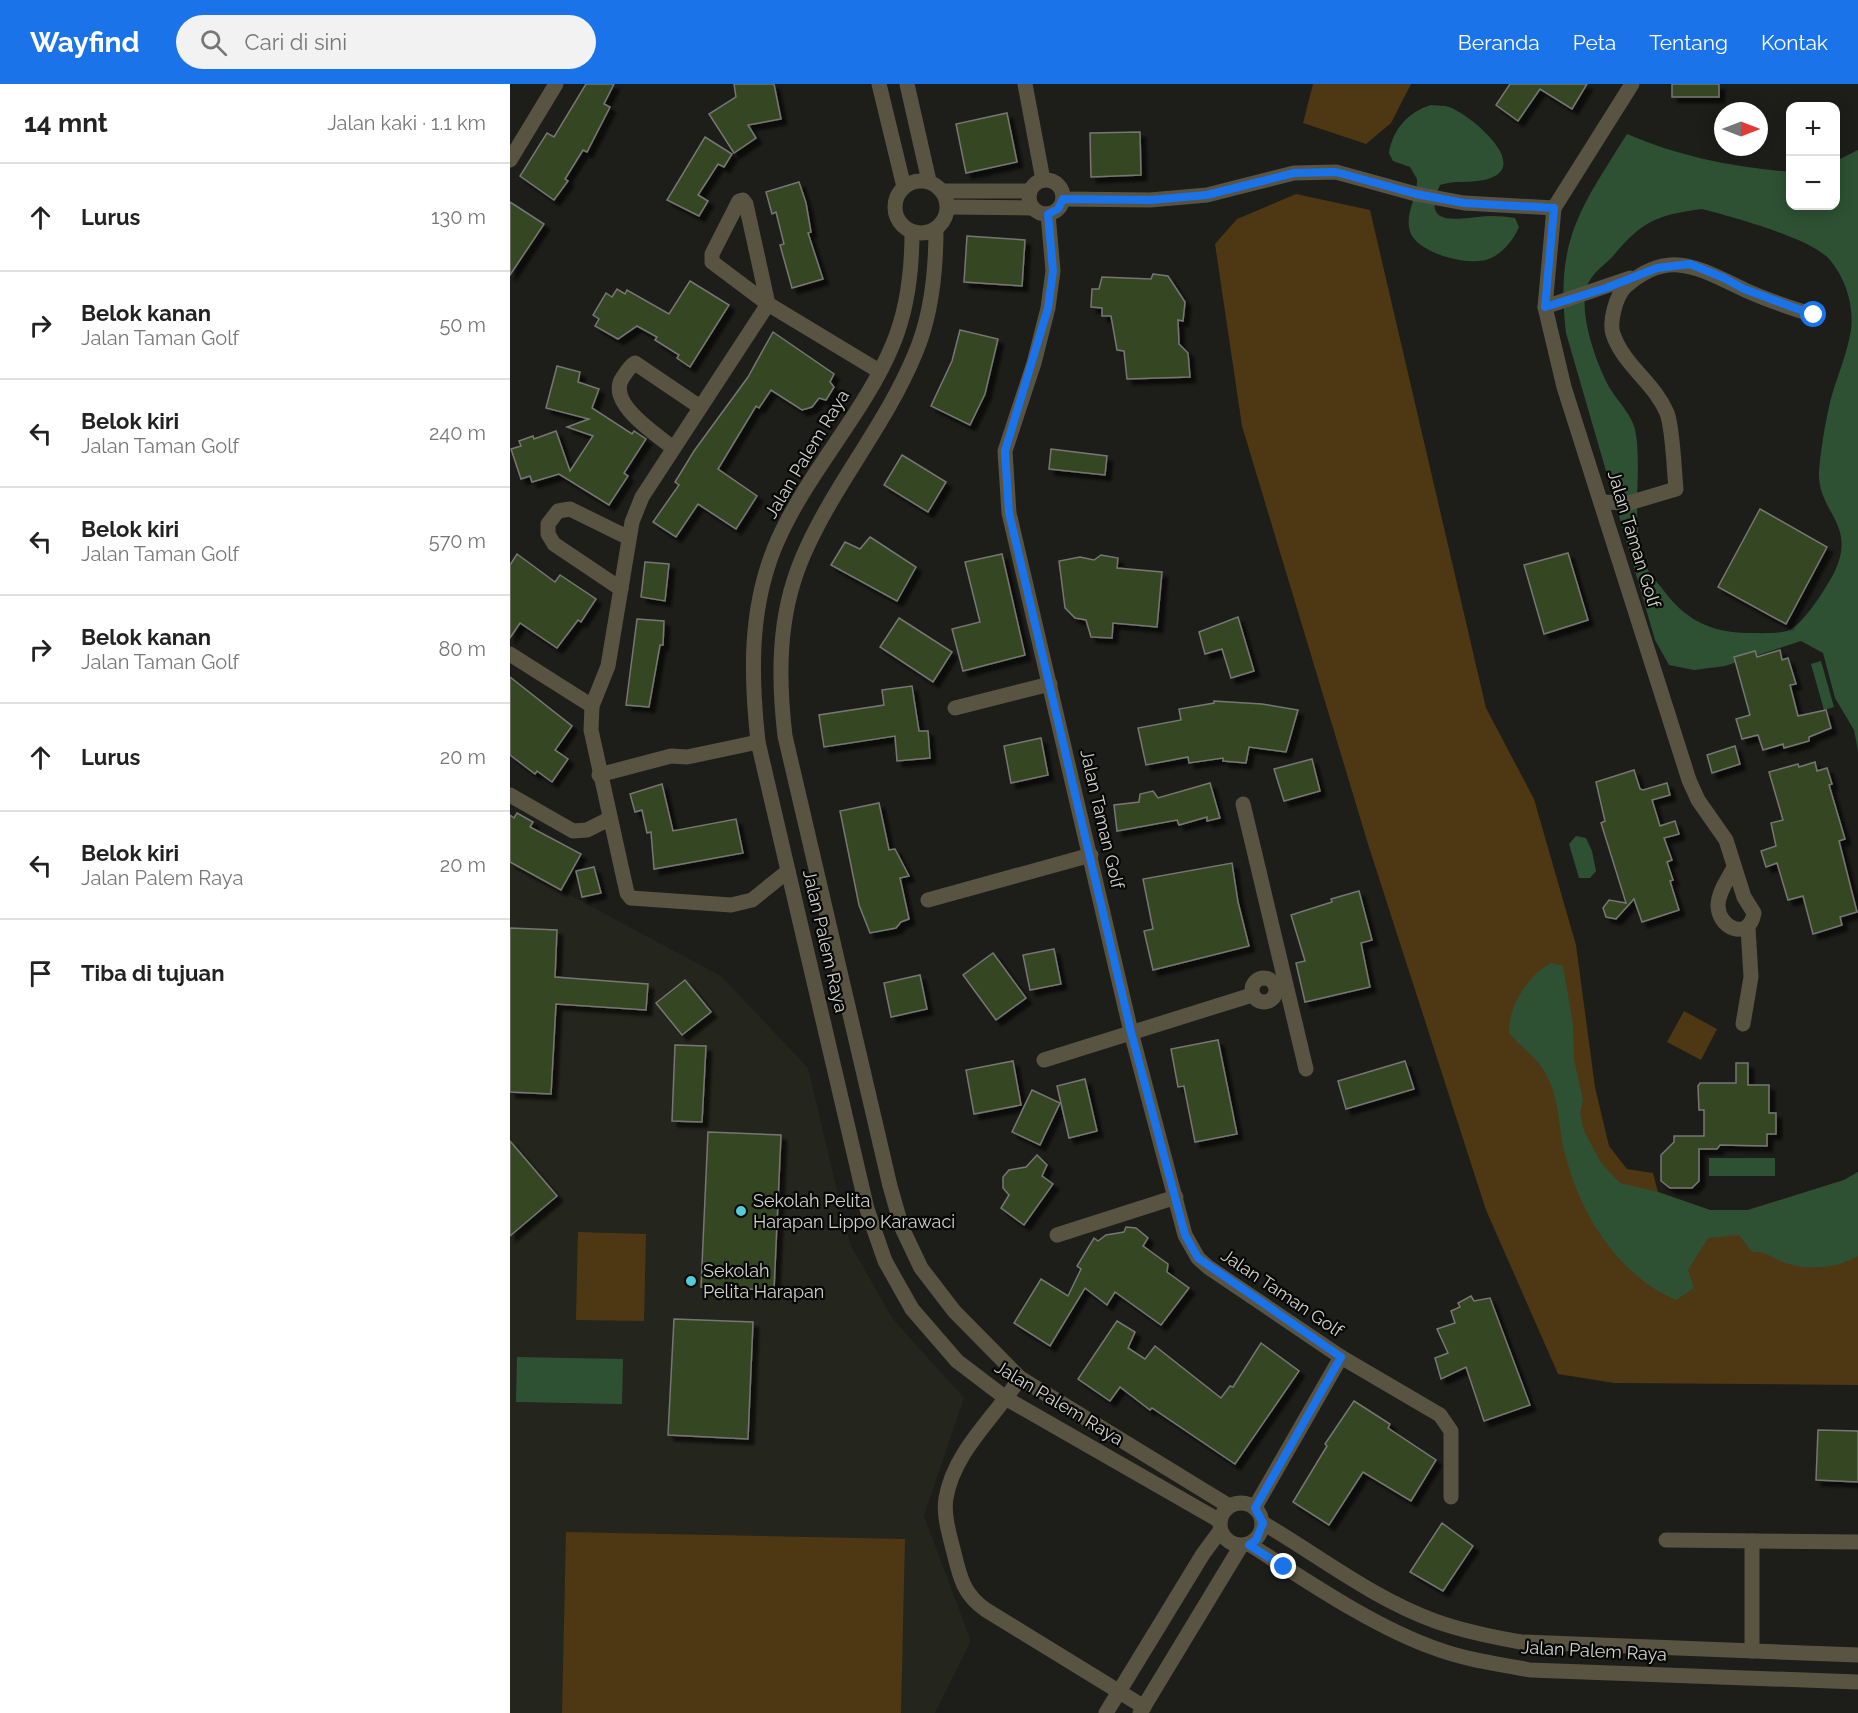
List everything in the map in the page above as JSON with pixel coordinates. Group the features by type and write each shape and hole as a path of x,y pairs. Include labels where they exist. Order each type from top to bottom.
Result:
{"street":[{"path":"510,160 515,140 556,84"},
{"path":"879,84 904,187"},
{"path":"907,84 929,182"},
{"path":"1025,84 1043,180"},
{"name":"Jalan Taman Golf","path":"1632,84 1554,208 1551,305 1564,387 1607,503 1689,780 1698,800 1726,840 1733,869 1744,897 1754,913 1752,924 1748,928 1751,977 1743,1024"},
{"path":"1063,199 1150,200 1207,195 1294,173 1336,172 1416,194 1464,203 1554,208"},
{"path":"943,191 948,207 942,223 936,229 920,234 912,232 898,220 895,212 898,194 904,187 920,180 929,182 943,191 1030,191 1043,180"},
{"path":"948,207 1033,208 1048,214 1058,209 1063,199 1058,184 1043,180"},
{"path":"1030,191 1033,208"},
{"path":"788,871 752,900 731,905 636,900 627,893 591,730 592,706 608,666 632,522 642,497 768,304 746,204 743,200 739,201 712,254 712,262 768,304 879,371"},
{"name":"Jalan Taman Golf","path":"1048,214 1053,271 1048,308 1005,451 1009,513 1131,1032 1185,1235 1198,1258 1341,1357 1434,1410 1446,1421 1452,1444 1451,1497"},
{"name":"Jalan Palem Raya","path":"936,229 934,279 916,353 893,400 826,507 800,562 789,598 781,644 780,689 785,736 902,1228 921,1268 954,1311 1020,1378 1229,1506"},
{"name":"Jalan Palem Raya","path":"912,232 908,292 893,344 879,371 793,508 760,590 753,638 752,685 758,738 867,1209 885,1261 912,1309 957,1361 1007,1399 1220,1526"},
{"path":"1551,305 1606,288 1657,268 1690,264 1744,289 1814,315"},
{"path":"1607,503 1629,503 1666,495 1676,489 1667,414 1653,390 1626,361 1612,332 1619,293 1639,274"},
{"path":"674,448 630,411 619,393 620,382 635,363 700,407"},
{"path":"621,589 554,544 548,534 548,524 558,511 570,509 629,538"},
{"path":"510,654 592,706"},
{"path":"955,708 1050,684"},
{"path":"600,775 670,756 687,757 758,738"},
{"path":"510,795 573,831 587,830 609,819"},
{"path":"1243,804 1280,986 1306,1069"},
{"path":"928,900 1091,855"},
{"path":"1733,869 1721,890 1718,907 1724,923 1734,929 1748,928"},
{"path":"1044,1060 1252,995 1260,1002 1270,1001 1280,986"},
{"path":"1057,1235 1176,1197"},
{"name":"Jalan Taman Golf","path":"1255,1508 1341,1357"},
{"path":"1020,1378 1007,1399 966,1449 945,1499 948,1526 961,1582 966,1593 986,1610 1119,1692 1142,1710 1245,1545"},
{"path":"1106,1713 1220,1526 1229,1506 1238,1503 1255,1508 1263,1523 1256,1540 1245,1545 1232,1544 1220,1526"},
{"name":"Jalan Palem Raya","path":"1263,1523 1377,1593 1434,1620 1487,1636 1521,1642 1858,1655"},
{"path":"1666,1540 1858,1542"},
{"path":"1752,1541 1752,1651"},
{"name":"Jalan Palem Raya","path":"1245,1545 1396,1632 1437,1649 1481,1661 1530,1670 1858,1682"}],"shaded area":[{"path":"1313,84 1411,84 1391,123 1366,144 1303,123"},
{"path":"1431,105 1449,107 1468,118 1490,137 1503,159 1502,168 1495,176 1489,179 1440,185 1436,198 1435,207 1437,213 1442,217 1457,219 1501,216 1515,218 1519,227 1514,236 1504,249 1491,258 1472,261 1447,257 1425,248 1411,234 1409,220 1417,179 1410,167 1393,161 1389,153 1394,136 1403,123 1415,112"},
{"path":"1627,134 1667,149 1707,160 1786,172 1786,210 1840,210 1840,159 1858,150 1858,751 1854,730 1835,698 1823,653 1801,641 1725,666 1694,670 1669,665 1655,640 1566,333 1564,273 1568,249 1584,205","holes":["1702,209 1790,236 1821,252 1830,260 1836,267 1848,293 1852,321 1847,349 1830,402 1819,471 1824,498 1835,519 1842,542 1840,556 1834,573 1813,606 1793,628 1782,632 1735,632 1702,624 1675,604 1649,572 1642,556 1637,521 1638,464 1635,429 1628,413 1605,380 1589,335 1586,319 1586,291 1590,280 1624,243 1652,221"]},
{"path":"1296,194 1370,210 1486,708 1534,799 1576,945 1595,1087 1609,1146 1627,1169 1653,1173 1658,1192 1710,1210 1748,1210 1844,1180 1858,1172 1858,1385 1614,1383 1558,1374 1486,1210 1368,844 1242,426 1215,244 1237,219"},
{"path":"1821,661 1834,707 1824,710 1811,664"},
{"path":"1576,836 1586,838 1592,851 1596,871 1590,878 1579,878 1569,844"},
{"name":"Sekolah Pelita Harapan","path":"510,863 721,976 808,1068 850,1244 893,1319 964,1398 924,1516 971,1641 935,1713 510,1713"},
{"path":"1551,963 1563,966 1573,1024 1574,1059 1583,1100 1580,1113 1584,1131 1601,1163 1620,1183 1658,1192 1710,1210 1748,1210 1844,1180 1858,1172 1858,1256 1831,1266 1802,1267 1783,1262 1764,1253 1752,1252 1739,1235 1708,1238 1688,1270 1694,1288 1676,1300 1654,1288 1634,1273 1616,1255 1587,1213 1568,1165 1550,1082 1538,1063 1509,1033 1512,1013 1521,993 1535,975"},
{"path":"1684,1011 1717,1029 1701,1060 1667,1042"},
{"path":"1709,1158 1775,1158 1775,1176 1709,1176"},
{"path":"578,1232 646,1234 644,1321 576,1320"},
{"path":"517,1357 623,1359 622,1404 516,1402"},
{"path":"566,1532 905,1539 901,1713 562,1713"}],"building":[{"path":"586,84 614,84 604,104 610,107 587,152 583,150 565,179 568,181 554,200 520,176 547,133 554,137"},
{"path":"734,84 774,84 781,119 748,125 756,138 734,153 709,114 736,97"},
{"path":"1510,84 1587,84 1572,109 1540,89 1518,121 1496,105"},
{"path":"1672,84 1719,84 1719,97 1672,97"},
{"path":"1007,113 1017,162 966,173 956,124"},
{"path":"1140,132 1141,175 1091,177 1090,133"},
{"path":"705,137 732,154 724,167 718,164 698,195 708,201 699,216 667,200"},
{"path":"799,182 806,203 811,232 808,233 823,279 792,288 780,245 784,244 776,212 772,214 766,192"},
{"path":"510,202 544,224 510,275"},
{"path":"967,236 1025,240 1022,286 964,282"},
{"path":"1153,274 1168,276 1185,302 1183,321 1178,320 1179,344 1188,353 1190,377 1127,379 1124,351 1117,350 1111,316 1102,316 1102,308 1091,307 1092,289 1099,289 1102,277 1151,279"},
{"path":"690,281 729,305 690,367 677,358 679,355 655,340 657,337 637,326 618,339 595,326 599,319 593,315 606,293 612,297 617,289 625,294 627,290 669,314"},
{"path":"960,330 998,339 985,394 970,425 931,406 952,361"},
{"path":"773,332 834,374 830,382 834,387 826,400 819,398 812,407 802,410 771,390 759,408 756,406 718,469 757,496 736,529 698,504 676,537 653,522 679,485 675,482 694,451 748,377"},
{"path":"557,366 580,372 578,382 599,389 592,408 632,434 634,431 646,439 624,473 628,476 609,505 559,474 532,482 530,476 521,479 511,449 521,446 519,441 533,436 534,439 556,431 570,471 593,436 567,427 589,419 546,408"},
{"path":"1051,449 1107,456 1105,475 1049,469"},
{"path":"902,455 946,482 928,512 884,485"},
{"path":"1760,509 1827,547 1786,624 1718,587"},
{"path":"870,537 916,567 897,601 831,565 845,542 860,549"},
{"path":"1568,553 1588,620 1544,634 1524,565"},
{"path":"517,554 555,582 560,575 596,599 581,622 578,620 557,648 520,623 510,638 510,565"},
{"path":"1002,554 1025,655 963,671 952,629 980,622 965,562"},
{"path":"1101,555 1118,558 1117,568 1162,572 1157,627 1113,623 1112,638 1091,637 1086,620 1075,618 1065,608 1059,561 1080,557 1094,560"},
{"path":"645,562 669,564 665,601 641,597"},
{"path":"1238,617 1254,671 1231,678 1222,649 1205,654 1199,632"},
{"path":"899,618 952,652 933,682 880,647"},
{"path":"637,619 664,621 663,645 660,645 649,707 626,705"},
{"path":"1780,650 1782,660 1788,658 1796,684 1790,685 1798,716 1826,710 1831,728 1809,737 1809,741 1784,748 1783,744 1763,750 1758,735 1742,739 1736,719 1750,715 1734,657 1755,651 1757,657"},
{"path":"510,677 572,726 555,750 568,759 552,782 537,771 535,774 510,755"},
{"path":"912,686 919,731 928,731 930,758 897,761 895,736 824,747 819,715 884,705 882,690"},
{"path":"1214,701 1262,704 1298,710 1286,752 1249,747 1246,763 1223,761 1223,758 1189,763 1188,757 1146,765 1138,728 1181,720 1179,709 1214,703"},
{"path":"1041,738 1048,775 1011,783 1004,746"},
{"path":"1735,746 1740,764 1712,773 1707,755"},
{"path":"1312,759 1320,791 1284,801 1274,769"},
{"path":"1815,762 1817,771 1827,768 1832,784 1829,785 1845,839 1839,841 1857,912 1840,917 1842,925 1813,934 1803,896 1788,900 1777,863 1766,867 1761,851 1776,846 1771,823 1783,820 1769,772"},
{"path":"1634,770 1640,789 1667,783 1670,795 1652,800 1660,826 1675,821 1679,834 1664,838 1672,860 1667,862 1679,910 1642,922 1634,899 1616,919 1606,917 1603,908 1609,900 1626,903 1601,823 1605,821 1596,782"},
{"path":"1210,783 1220,818 1207,821 1207,817 1179,825 1177,820 1117,831 1114,805 1139,802 1140,794 1153,791 1158,798"},
{"path":"662,784 673,831 736,819 743,853 654,869 651,832 647,833 642,810 635,812 630,794"},
{"path":"879,803 889,850 895,849 909,876 900,878 909,919 901,922 896,928 870,933 859,905 840,811"},
{"path":"517,813 533,822 530,827 581,854 561,890 510,862 510,815 514,818"},
{"path":"1232,863 1238,902 1249,946 1153,970 1144,931 1153,929 1143,879"},
{"path":"594,867 601,893 582,897 576,871"},
{"path":"1359,891 1372,940 1361,943 1370,987 1305,1002 1296,963 1305,961 1291,915"},
{"path":"510,928 557,930 555,977 648,984 646,1010 556,1004 551,1094 510,1092"},
{"path":"1054,949 1061,984 1030,990 1023,955"},
{"path":"993,953 1026,998 996,1020 963,975"},
{"path":"920,975 927,1009 891,1017 884,983"},
{"path":"685,980 711,1012 682,1035 656,1003"},
{"path":"1218,1040 1237,1134 1195,1142 1184,1086 1178,1087 1171,1049"},
{"path":"675,1045 706,1046 702,1122 672,1121"},
{"path":"1013,1061 1021,1105 974,1114 966,1070"},
{"path":"1405,1061 1414,1089 1346,1109 1338,1081"},
{"path":"1736,1063 1748,1063 1748,1085 1769,1085 1769,1113 1776,1113 1776,1134 1767,1134 1767,1146 1720,1145 1717,1149 1699,1149 1699,1181 1692,1188 1670,1188 1661,1181 1661,1155 1674,1142 1674,1136 1704,1136 1704,1110 1699,1110 1698,1086 1700,1083 1736,1083"},
{"path":"1085,1079 1097,1131 1069,1138 1057,1086"},
{"path":"1032,1090 1060,1103 1040,1145 1012,1132"},
{"name":"Sekolah Pelita Harapan Lippo Karawaci","path":"708,1132 781,1135 774,1290 701,1287"},
{"path":"510,1141 557,1196 510,1236"},
{"path":"1037,1155 1047,1165 1042,1176 1053,1184 1024,1225 1001,1208 1009,1195 1003,1188 1003,1177 1009,1170 1026,1167"},
{"path":"1126,1227 1136,1228 1148,1238 1143,1246 1168,1264 1167,1272 1189,1288 1161,1325 1115,1292 1107,1305 1085,1288 1050,1346 1014,1323 1041,1279 1068,1296 1081,1269 1077,1266 1094,1238 1098,1241 1106,1235 1124,1232"},
{"path":"1471,1296 1474,1301 1490,1298 1530,1405 1484,1421 1466,1367 1441,1379 1435,1358 1448,1353 1437,1329 1455,1323 1451,1311 1460,1307 1458,1303"},
{"path":"674,1319 753,1322 748,1439 668,1435"},
{"path":"1117,1321 1135,1332 1128,1348 1145,1359 1155,1346 1221,1398 1230,1386 1233,1387 1261,1343 1299,1371 1235,1464 1152,1408 1150,1410 1120,1387 1110,1401 1078,1379"},
{"path":"1354,1401 1390,1424 1388,1428 1436,1460 1411,1501 1363,1472 1329,1525 1293,1502 1327,1446 1325,1444"},
{"path":"1818,1430 1858,1431 1858,1482 1816,1480"},
{"path":"1442,1523 1473,1546 1443,1591 1410,1572"}],"place":[{"name":"Sekolah Pelita Harapan Lippo Karawaci","path":"741,1211"},
{"name":"Sekolah Pelita Harapan","path":"691,1281"}],"route":[{"path":"1284,1567 1249,1545 1256,1540 1263,1523 1255,1508 1341,1357 1208,1267 1191,1248 1185,1235 1131,1032 1009,513 1005,451 1034,363 1048,308 1053,271 1048,214 1062,205 1063,199 1150,200 1207,195 1294,173 1336,172 1416,194 1464,203 1554,208 1546,276 1545,307 1606,288 1657,268 1690,264 1776,303 1814,315"}]}
